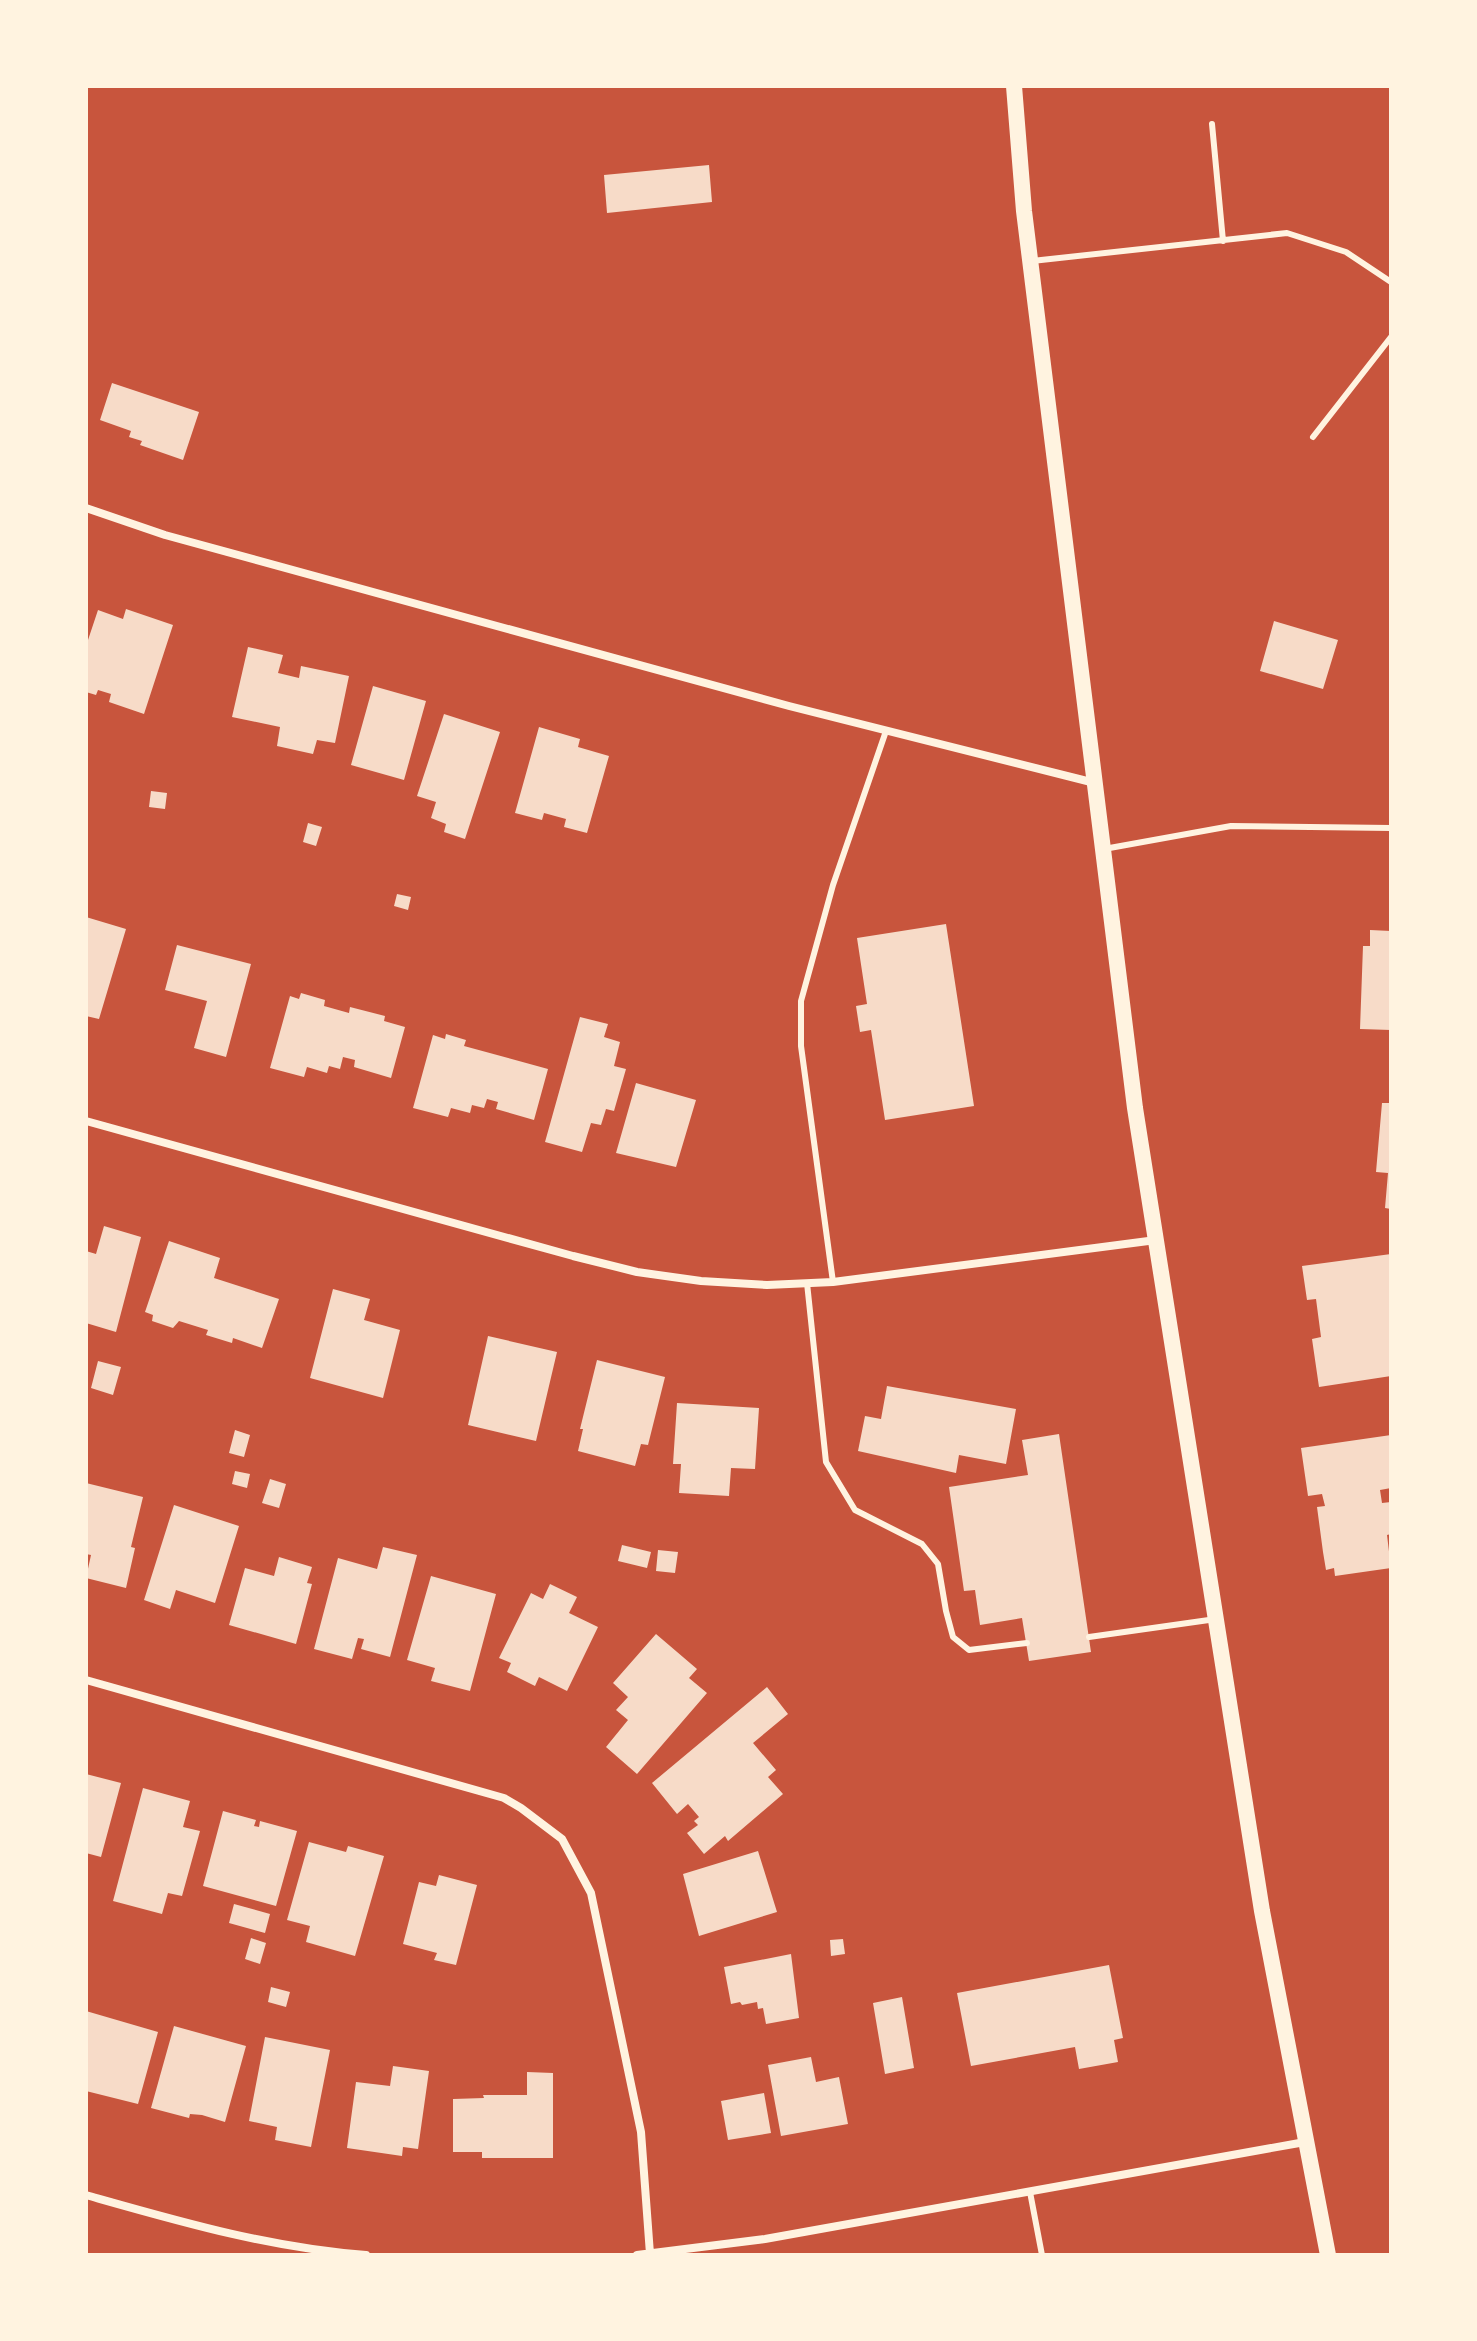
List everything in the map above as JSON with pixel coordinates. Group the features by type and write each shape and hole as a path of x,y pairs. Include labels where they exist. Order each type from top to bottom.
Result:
{"main road":[{"path":"1014,86 1030,261 1135,1108 1262,1911 1328,2255"}],"street":[{"path":"86,508 165,535 886,731 1096,784"},
{"path":"86,1121 637,1272 701,1281 767,1285 833,1282 1156,1240"},
{"path":"86,1680 504,1798 562,1839 591,1893 641,2132 650,2254"},
{"path":"637,2255 765,2239 1305,2142"},
{"path":"86,2195 258,2241 322,2252 366,2255"}],"lane":[{"path":"1212,124 1223,241"},
{"path":"1030,261 1287,233 1346,252 1391,282"},
{"path":"1313,437 1391,337"},
{"path":"833,1282 801,1046 801,1001 833,885 886,731"},
{"path":"1104,849 1231,826 1391,828"},
{"path":"807,1283 826,1462 855,1510 922,1544 938,1564 953,1637 969,1650 1027,1643"},
{"path":"1089,1637 1216,1619"},
{"path":"1030,2192 1042,2255"}],"building":[{"path":"709,165 712,202 607,213 604,175"},
{"path":"112,383 199,412 183,460 140,445 142,441 129,437 131,431 100,420"},
{"path":"126,609 173,625 144,714 109,702 111,694 98,690 96,695 86,692 86,646 98,610 123,619"},
{"path":"1274,621 1338,640 1323,689 1260,671"},
{"path":"248,647 283,655 278,673 299,678 301,666 349,676 335,743 317,740 313,754 277,746 280,727 232,717"},
{"path":"373,686 426,701 404,780 351,765"},
{"path":"444,714 500,732 465,839 444,832 446,824 431,818 436,802 417,796"},
{"path":"539,727 580,739 578,747 609,756 587,833 564,827 566,819 544,813 542,820 515,813"},
{"path":"151,791 167,793 165,809 149,807"},
{"path":"308,823 322,827 316,846 303,842"},
{"path":"397,894 411,897 408,910 394,906"},
{"path":"86,917 126,929 99,1019 86,1016"},
{"path":"946,924 974,1106 885,1120 871,1030 860,1032 856,1006 867,1004 857,938"},
{"path":"1370,930 1391,931 1391,1030 1360,1029 1363,946 1370,946"},
{"path":"177,945 251,964 226,1057 194,1048 207,1001 165,990"},
{"path":"301,993 325,1000 324,1006 349,1013 350,1007 385,1016 384,1021 405,1027 391,1078 354,1067 355,1060 343,1057 340,1069 329,1066 327,1073 307,1067 304,1077 270,1068 290,996 299,999"},
{"path":"580,1017 608,1024 604,1037 620,1042 614,1066 626,1069 614,1111 606,1109 601,1125 591,1123 582,1152 545,1142"},
{"path":"446,1034 466,1040 464,1046 548,1069 534,1120 496,1109 498,1102 487,1099 484,1108 472,1105 470,1113 451,1108 448,1117 413,1108 433,1035 445,1039"},
{"path":"636,1083 696,1100 676,1167 616,1153"},
{"path":"1382,1103 1391,1103 1391,1209 1385,1208 1388,1173 1376,1172"},
{"path":"104,1226 141,1237 116,1332 86,1323 86,1251 96,1254"},
{"path":"169,1241 220,1258 214,1278 279,1299 262,1348 233,1338 232,1343 206,1335 208,1330 179,1321 173,1328 152,1321 153,1315 145,1312"},
{"path":"1391,1254 1391,1376 1319,1387 1312,1339 1321,1337 1316,1299 1307,1300 1302,1266"},
{"path":"333,1289 370,1299 364,1320 400,1330 383,1398 310,1378"},
{"path":"488,1336 557,1352 536,1441 468,1425"},
{"path":"597,1360 665,1377 648,1445 641,1444 635,1466 578,1451 583,1429 580,1429"},
{"path":"98,1361 121,1367 113,1395 91,1388"},
{"path":"887,1386 1016,1409 1006,1464 959,1455 956,1473 858,1451 865,1416 881,1419"},
{"path":"677,1403 759,1408 755,1469 731,1468 729,1496 679,1493 681,1464 673,1464"},
{"path":"235,1430 250,1435 244,1457 229,1453"},
{"path":"1059,1434 1091,1652 1029,1661 1022,1618 980,1625 975,1590 964,1591 949,1487 1028,1475 1022,1440"},
{"path":"1391,1435 1391,1488 1380,1490 1382,1503 1391,1502 1391,1534 1387,1535 1391,1568 1335,1576 1334,1568 1326,1570 1323,1552 1317,1507 1325,1506 1322,1494 1308,1496 1301,1448"},
{"path":"235,1471 250,1474 247,1488 232,1484"},
{"path":"270,1479 286,1484 279,1508 262,1503"},
{"path":"86,1483 143,1497 131,1547 135,1548 126,1588 86,1578 91,1555 86,1554"},
{"path":"174,1505 239,1526 215,1603 176,1590 170,1609 144,1600"},
{"path":"622,1545 651,1552 647,1568 618,1561"},
{"path":"383,1547 417,1555 390,1657 361,1649 364,1639 358,1638 352,1659 314,1649 338,1558 377,1569"},
{"path":"658,1550 678,1552 675,1573 656,1571"},
{"path":"279,1557 312,1567 307,1583 312,1584 296,1644 229,1625 245,1568 274,1576"},
{"path":"431,1576 496,1594 470,1691 431,1681 435,1668 407,1660"},
{"path":"550,1584 577,1597 569,1613 598,1627 567,1691 539,1677 535,1686 507,1672 511,1663 499,1658 531,1593 543,1599"},
{"path":"656,1634 697,1669 689,1678 707,1693 637,1774 606,1747 628,1720 616,1710 628,1697 613,1683"},
{"path":"767,1687 788,1714 753,1743 776,1770 768,1777 783,1794 728,1841 725,1836 704,1854 687,1833 698,1825 694,1821 699,1817 688,1804 677,1814 652,1783"},
{"path":"86,1774 121,1783 101,1857 86,1853"},
{"path":"143,1788 190,1801 183,1827 200,1831 182,1896 168,1893 162,1914 113,1901"},
{"path":"223,1811 256,1820 254,1826 259,1827 260,1821 297,1831 276,1906 203,1886"},
{"path":"309,1842 346,1852 348,1846 384,1856 355,1956 306,1942 310,1926 287,1920"},
{"path":"758,1851 777,1912 699,1936 683,1874"},
{"path":"439,1875 477,1885 456,1965 434,1960 437,1953 403,1944 419,1882 436,1886"},
{"path":"234,1904 270,1914 265,1933 229,1923"},
{"path":"251,1938 266,1943 260,1964 245,1959"},
{"path":"843,1939 845,1954 831,1956 830,1940"},
{"path":"791,1954 799,2018 766,2024 763,2008 758,2009 757,2002 731,2004 724,1967"},
{"path":"1109,1965 1123,2038 1114,2040 1118,2062 1079,2069 1075,2047 971,2066 957,1993"},
{"path":"271,1987 290,1992 286,2007 268,2002"},
{"path":"902,1997 914,2068 885,2074 873,2003"},
{"path":"86,2011 158,2032 138,2104 86,2091"},
{"path":"174,2026 246,2046 225,2122 202,2115 190,2114 189,2118 151,2108"},
{"path":"265,2037 330,2050 311,2147 275,2140 277,2127 249,2121"},
{"path":"811,2057 816,2082 839,2077 848,2124 781,2136 768,2065"},
{"path":"393,2066 429,2071 418,2149 403,2147 402,2156 347,2148 356,2082 390,2086"},
{"path":"527,2072 553,2073 553,2158 482,2158 482,2152 453,2152 453,2099 527,2095"},
{"path":"764,2093 771,2133 728,2140 721,2101"}]}
